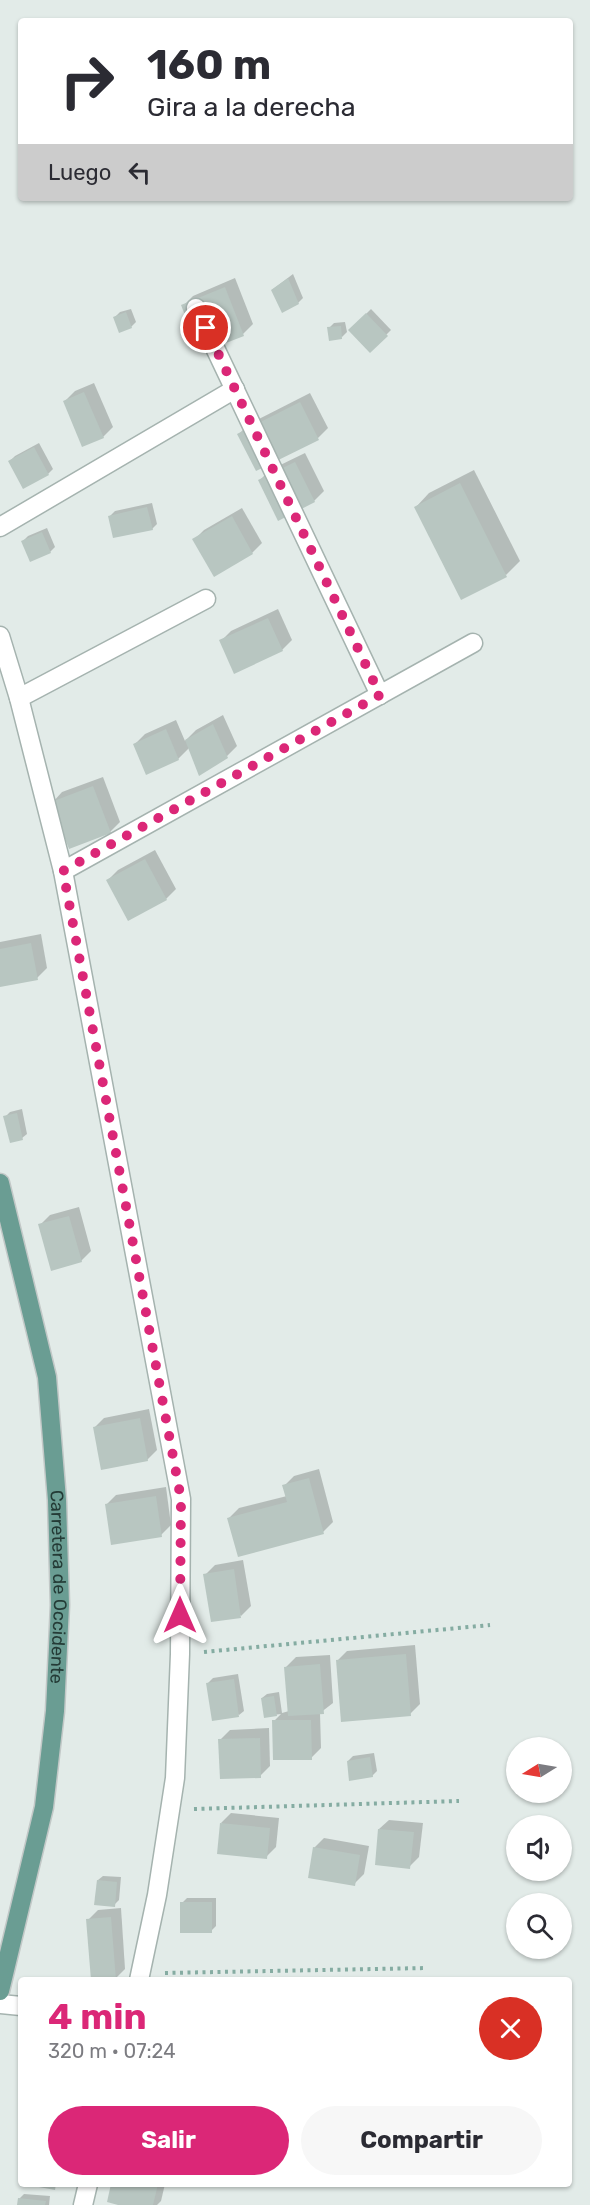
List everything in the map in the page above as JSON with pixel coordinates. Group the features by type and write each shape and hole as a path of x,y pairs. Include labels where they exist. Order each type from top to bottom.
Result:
{"main road":[{"name":"Carretera de Occidente","path":"0,1183 47,1377 57,1500 60,1605 55,1711 44,1807 0,1991"}],"street":[{"path":"196,308 380,695"},
{"path":"0,526 235,389"},
{"path":"19,698 206,599"},
{"path":"0,636 19,698 63,871 181,1499 180,1654 175,1778 157,1895 140,1977"},
{"path":"63,871 473,643"},
{"path":"0,2004 18,2006"},
{"path":"83,2205 87,2187"}],"path":[{"path":"180,1654 489,1625"},
{"path":"170,1810 459,1801"},
{"path":"140,1977 427,1968"}],"building":[{"path":"288,278 299,304 282,313 271,290"},
{"path":"225,287 244,336 200,353 181,305"},
{"path":"126,312 132,328 119,333 113,317"},
{"path":"366,313 388,336 370,353 348,330"},
{"path":"341,326 342,339 329,341 327,327"},
{"path":"84,392 104,438 82,447 63,401"},
{"path":"300,402 319,440 256,471 237,434"},
{"path":"34,447 49,475 23,489 8,461"},
{"path":"295,462 315,502 278,521 258,480"},
{"path":"460,483 507,577 461,600 414,507"},
{"path":"147,507 153,530 113,538 108,516"},
{"path":"232,516 253,554 214,577 192,539"},
{"path":"42,532 51,553 30,562 21,541"},
{"path":"268,618 283,651 234,674 219,640"},
{"path":"213,724 228,758 199,776 185,740"},
{"path":"166,729 179,760 146,775 133,744"},
{"path":"93,786 111,833 69,849 51,802"},
{"path":"145,859 167,900 128,921 106,880"},
{"path":"31,943 38,980 0,987 0,949"},
{"path":"17,1113 23,1140 10,1143 3,1116"},
{"path":"69,1216 82,1262 51,1271 38,1224"},
{"path":"140,1418 148,1461 101,1470 93,1427"},
{"path":"309,1478 324,1534 238,1557 227,1518 287,1502 282,1485"},
{"path":"156,1496 162,1537 111,1545 105,1504"},
{"path":"234,1569 241,1618 211,1622 203,1574"},
{"path":"406,1654 411,1716 341,1722 336,1660"},
{"path":"320,1664 324,1714 288,1716 284,1667"},
{"path":"234,1679 239,1717 212,1721 206,1683"},
{"path":"274,1696 277,1716 264,1718 261,1698"},
{"path":"272,1720 311,1720 312,1760 273,1760"},
{"path":"260,1738 261,1778 220,1779 218,1739"},
{"path":"370,1757 373,1777 349,1781 347,1761"},
{"path":"220,1823 270,1828 267,1859 217,1854"},
{"path":"378,1829 414,1832 410,1869 375,1865"},
{"path":"313,1847 360,1855 355,1886 308,1878"},
{"path":"97,1880 117,1882 115,1907 94,1905"},
{"path":"180,1902 212,1902 212,1933 180,1933"},
{"path":"111,1917 116,1977 91,1977 86,1919"},
{"path":"39,2187 56,2187 55,2190"},
{"path":"110,2187 157,2187 153,2205 118,2205 107,2202"},
{"path":"18,2198 46,2201 45,2205 17,2205"}],"route":[{"path":"180,1615 181,1499 63,871 380,695 206,328"}]}
